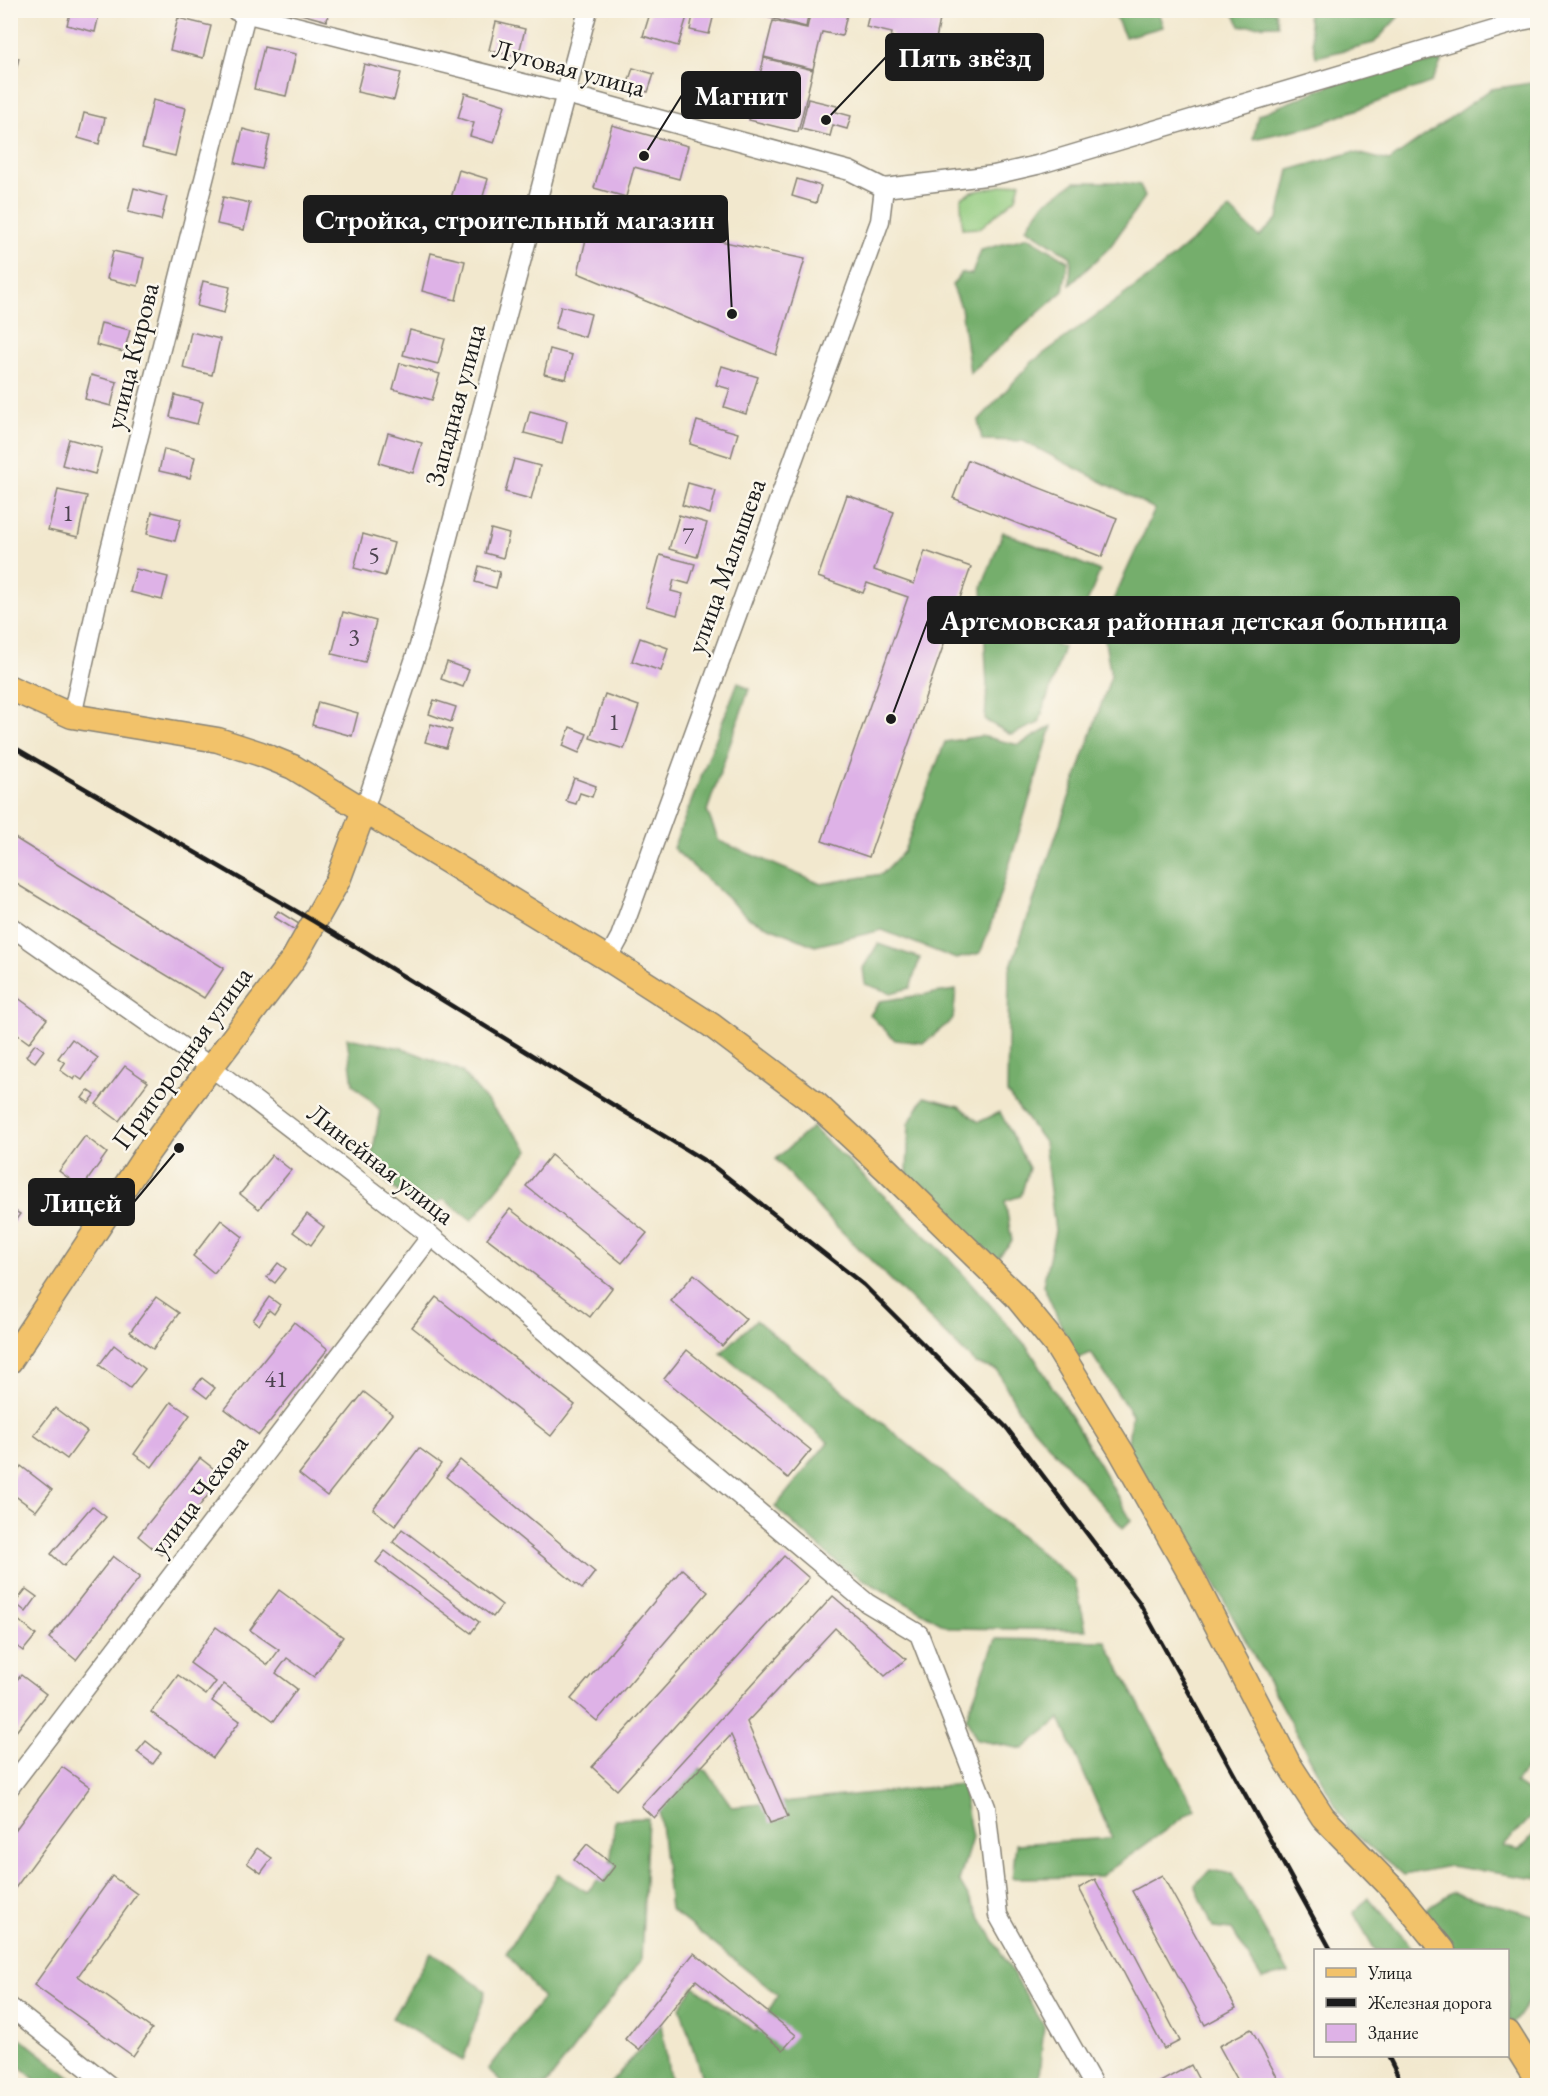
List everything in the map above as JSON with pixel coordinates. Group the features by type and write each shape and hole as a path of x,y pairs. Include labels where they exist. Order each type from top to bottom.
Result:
{"main road":[{"path":"10,688 72,716 218,740 293,767 608,959 711,1025 816,1104 1015,1295 1056,1345 1121,1451 1192,1577 1288,1763 1323,1817 1396,1892 1442,1949"},
{"name":"Пригородная улица","path":"10,1361 153,1146 294,958 338,880 364,810"},
{"path":"1509,2035 1538,2081"}],"street":[{"name":"Западная улица","path":"364,810 418,646 588,10"},
{"name":"Луговая улица","path":"243,11 566,94 850,171 884,188"},
{"name":"улица Кирова","path":"72,716 101,585 243,11"},
{"path":"884,188 994,175 1037,165 1521,21 1538,18"},
{"name":"улица Малышева","path":"608,959 620,937 880,221 884,188"},
{"name":"Линейная улица","path":"10,926 211,1067 431,1236 867,1603 919,1634 986,1807 998,1915 1094,2085"},
{"name":"улица Чехова","path":"10,1787 431,1236"},
{"path":"10,2007 110,2085"}],"green space":[{"path":"1307,10 1400,11 1398,17 1374,43 1316,57"},
{"path":"1113,11 1158,11 1163,27 1125,37"},
{"path":"1232,11 1275,11 1278,25 1240,26"},
{"path":"1442,60 1432,82 1313,126 1253,139 1258,115 1350,77"},
{"path":"1537,82 1538,1751 1536,1757 1515,1782 1537,1797 1538,1810 1503,1847 1519,1850 1537,1831 1537,1879 1449,1866 1404,1875 1349,1830 1206,1568 1127,1448 1132,1415 1091,1353 1076,1359 1043,1285 1055,1231 1044,1142 1007,1093 1009,972 1111,676 1102,624 1155,509 1023,441 982,440 978,421 1032,362 1154,273 1230,209 1259,237 1278,218 1289,170 1353,152 1389,161 1491,89"},
{"path":"1020,182 1016,198 980,228 962,229 961,198 972,192"},
{"path":"1075,182 1116,182 1140,185 1145,197 1110,247 1070,285 1071,257 1026,228 1044,203"},
{"path":"1028,237 1068,261 1063,291 970,373 961,307 952,285 961,273 972,274 981,250"},
{"path":"1003,532 1100,571 1085,608 1062,609 1048,642 1064,647 1039,723 1011,735 985,720 987,687 982,587"},
{"path":"738,682 749,689 707,811 719,841 821,884 882,874 904,851 945,742 981,736 1019,745 1052,726 988,934 980,953 956,959 882,930 815,946 750,919 673,848"},
{"path":"878,944 920,958 910,988 891,993 865,984 863,968"},
{"path":"956,990 953,1019 924,1043 895,1040 870,1015 880,1001"},
{"path":"347,1038 402,1048 461,1071 529,1150 472,1220 443,1199 424,1214 370,1168 380,1110 353,1084"},
{"path":"924,1097 959,1106 979,1122 1000,1112 1029,1168 1021,1196 1005,1201 1012,1241 994,1262 907,1173 909,1123"},
{"path":"812,1127 948,1257 1029,1349 1131,1520 1123,1528 1021,1414 997,1370 976,1364 822,1212 776,1159"},
{"path":"756,1320 1075,1581 1086,1630 950,1628 843,1568 775,1507 828,1442 721,1353"},
{"path":"996,1639 1105,1641 1195,1809 1100,1877 1012,1878 1016,1844 1112,1838 1060,1719 1023,1749 977,1740 966,1718"},
{"path":"690,1765 707,1771 732,1807 962,1784 972,1838 959,1881 1044,2026 1038,2085 704,2085 680,2007 694,1986 756,2032 778,1995 670,1909 659,1806"},
{"path":"648,1818 641,1960 546,2085 504,2085 488,2070 543,1998 506,1953 558,1874 587,1892 610,1866 615,1819"},
{"path":"1210,1870 1232,1874 1289,1973 1262,1979 1232,1930 1213,1928 1195,1885"},
{"path":"1452,1892 1537,1916 1537,1996 1533,1995 1513,2024 1509,2019 1509,1949 1440,1949 1415,1916"},
{"path":"1369,1898 1413,1949 1374,1949 1353,1912"},
{"path":"431,1952 486,1991 463,2061 392,2018"},
{"path":"661,2024 671,2085 609,2085"},
{"path":"10,2031 80,2085 41,2085 11,2059"}],"building":[{"path":"71,10 100,10 95,32 67,25"},
{"path":"286,10 329,10 327,21"},
{"path":"651,10 689,10 678,46 643,36"},
{"path":"694,10 715,10 709,34 690,30"},
{"path":"740,10 809,10 806,27"},
{"path":"811,10 848,10 842,36 822,32 813,69 764,57 773,21 807,28"},
{"path":"870,10 942,10 930,68 887,59 892,33 866,27"},
{"path":"178,18 211,26 203,58 170,50"},
{"path":"496,22 525,29 518,57 489,50"},
{"path":"264,47 296,54 286,96 254,89"},
{"path":"10,56 19,58 12,86 10,85"},
{"path":"764,58 813,70 798,132 749,120"},
{"path":"364,64 401,73 394,100 357,92"},
{"path":"633,68 654,74 648,92 627,86"},
{"path":"465,93 505,105 494,143 470,136 474,123 458,118"},
{"path":"808,99 837,106 836,112 851,116 847,129 833,125 830,136 801,129"},
{"path":"153,100 186,108 175,156 142,148"},
{"path":"84,113 105,118 99,144 78,138"},
{"path":"612,125 688,146 679,179 634,167 626,197 594,188"},
{"path":"243,129 270,136 262,169 235,163"},
{"path":"459,170 488,179 479,210 450,202"},
{"path":"797,179 821,186 816,203 792,196"},
{"path":"134,188 167,197 161,220 128,212"},
{"path":"223,197 250,203 244,230 217,224"},
{"path":"592,214 805,259 776,355 578,273"},
{"path":"113,251 144,258 138,286 107,279"},
{"path":"431,253 465,261 456,300 422,291"},
{"path":"203,281 230,287 224,313 197,306"},
{"path":"561,306 591,314 585,337 555,328"},
{"path":"101,323 130,330 124,352 96,345"},
{"path":"410,330 445,339 438,364 403,355"},
{"path":"191,332 220,339 212,375 183,368"},
{"path":"550,349 572,355 566,379 544,374"},
{"path":"400,363 440,374 432,400 393,389"},
{"path":"722,366 758,377 746,414 724,407 730,389 716,385"},
{"path":"91,375 117,382 111,406 85,399"},
{"path":"175,395 203,402 197,424 170,417"},
{"path":"530,411 567,421 562,443 524,433"},
{"path":"697,421 738,433 731,457 690,444"},
{"path":"388,433 422,443 413,473 379,463"},
{"path":"69,439 102,448 95,474 62,465"},
{"path":"164,449 195,457 190,478 159,471"},
{"path":"514,459 540,466 531,499 505,492"},
{"path":"968,460 1117,518 1102,557 953,498"},
{"path":"688,483 716,491 710,514 682,505"},
{"path":"58,490 87,496 78,537 48,530"},
{"path":"847,495 894,512 874,570 914,584 925,551 971,567 869,857 822,841 908,597 867,583 863,593 818,577"},
{"path":"152,512 181,519 175,541 147,534"},
{"path":"679,515 707,523 697,557 669,549"},
{"path":"491,529 509,534 503,558 485,553"},
{"path":"363,534 394,543 385,576 354,568"},
{"path":"660,555 695,564 689,584 674,580 671,591 683,594 677,615 646,606"},
{"path":"479,566 500,572 496,588 475,582"},
{"path":"136,569 168,577 162,600 130,592"},
{"path":"343,612 376,621 365,662 332,654"},
{"path":"640,638 668,648 661,671 632,661"},
{"path":"447,662 469,670 463,687 441,679"},
{"path":"605,694 639,706 624,749 590,738"},
{"path":"434,700 456,707 451,722 429,714"},
{"path":"318,702 358,713 352,736 312,725"},
{"path":"431,724 452,730 446,748 425,742"},
{"path":"570,727 587,734 579,753 563,746"},
{"path":"574,778 596,786 592,797 580,793 576,804 566,801"},
{"path":"10,835 224,968 204,998 10,880"},
{"path":"278,911 299,924 295,930 274,917"},
{"path":"10,992 47,1019 29,1043 10,1029"},
{"path":"72,1039 98,1058 82,1080 76,1076 74,1080 60,1070 65,1063 58,1058"},
{"path":"35,1044 44,1050 35,1062 26,1056"},
{"path":"125,1066 148,1082 119,1121 96,1104"},
{"path":"88,1090 95,1095 89,1103 82,1098"},
{"path":"85,1136 107,1153 82,1188 59,1171"},
{"path":"272,1155 291,1170 259,1209 240,1194"},
{"path":"551,1155 647,1233 622,1263 526,1186"},
{"path":"10,1208 20,1214 10,1228"},
{"path":"510,1209 612,1288 590,1317 487,1238"},
{"path":"307,1214 324,1227 311,1245 293,1232"},
{"path":"221,1220 243,1237 214,1273 193,1256"},
{"path":"278,1263 286,1269 275,1283 267,1277"},
{"path":"694,1274 746,1319 722,1346 671,1301"},
{"path":"156,1297 179,1313 153,1349 130,1332"},
{"path":"269,1297 280,1305 274,1314 269,1310 259,1325 253,1320"},
{"path":"436,1297 575,1405 551,1436 412,1327"},
{"path":"294,1322 328,1349 259,1435 225,1409"},
{"path":"114,1345 145,1369 130,1388 99,1365"},
{"path":"687,1350 811,1450 788,1478 664,1379"},
{"path":"202,1378 215,1388 207,1398 194,1388"},
{"path":"364,1392 392,1414 327,1496 299,1474"},
{"path":"171,1402 190,1415 152,1467 134,1454"},
{"path":"55,1408 87,1432 67,1459 34,1435"},
{"path":"419,1448 441,1464 395,1526 373,1509"},
{"path":"200,1458 223,1476 161,1555 138,1536"},
{"path":"460,1460 595,1572 582,1589 446,1477"},
{"path":"21,1466 52,1490 36,1511 10,1492 10,1480"},
{"path":"92,1506 106,1517 64,1566 51,1554"},
{"path":"402,1529 502,1605 493,1617 393,1542"},
{"path":"385,1551 479,1622 471,1633 376,1562"},
{"path":"113,1556 140,1577 76,1660 49,1638"},
{"path":"784,1556 809,1578 617,1790 592,1767"},
{"path":"682,1569 708,1592 597,1721 571,1699"},
{"path":"26,1589 37,1597 26,1612 15,1603"},
{"path":"279,1590 343,1637 314,1677 287,1658 276,1673 297,1689 274,1721 224,1684 212,1701 240,1721 213,1758 151,1712 178,1675 206,1695 216,1682 190,1663 216,1627 268,1665 279,1650 250,1630"},
{"path":"833,1596 906,1659 885,1676 835,1628 747,1722 788,1817 770,1823 731,1735 654,1818 641,1806"},
{"path":"17,1619 36,1635 23,1651 10,1641 10,1627"},
{"path":"21,1675 46,1694 10,1739 10,1688"},
{"path":"146,1741 161,1753 153,1764 137,1752"},
{"path":"62,1767 90,1787 10,1895 10,1837"},
{"path":"587,1844 615,1866 602,1883 574,1860"},
{"path":"257,1848 272,1858 261,1873 247,1863"},
{"path":"1162,1875 1236,2008 1205,2025 1132,1891"},
{"path":"112,1876 137,1894 78,1976 152,2029 133,2056 34,1985"},
{"path":"1095,1879 1180,2041 1164,2049 1079,1888"},
{"path":"694,1953 796,2035 783,2050 696,1980 639,2050 625,2039"},
{"path":"1251,2029 1282,2086 1241,2086 1219,2046"},
{"path":"1191,2065 1202,2086 1162,2086 1160,2082"}],"railway":[{"path":"10,745 315,922 713,1166 864,1285 1006,1427 1139,1602 1330,1949"},
{"path":"1388,2057 1403,2086"}],"place":[{"name":"Пять звёзд","path":"826,120"},
{"name":"Магнит","path":"644,156"},
{"name":"Стройка, строительный магазин","path":"732,314"},
{"name":"Артемовская районная детская больница","path":"891,719"},
{"name":"Лицей","path":"179,1148"}]}
